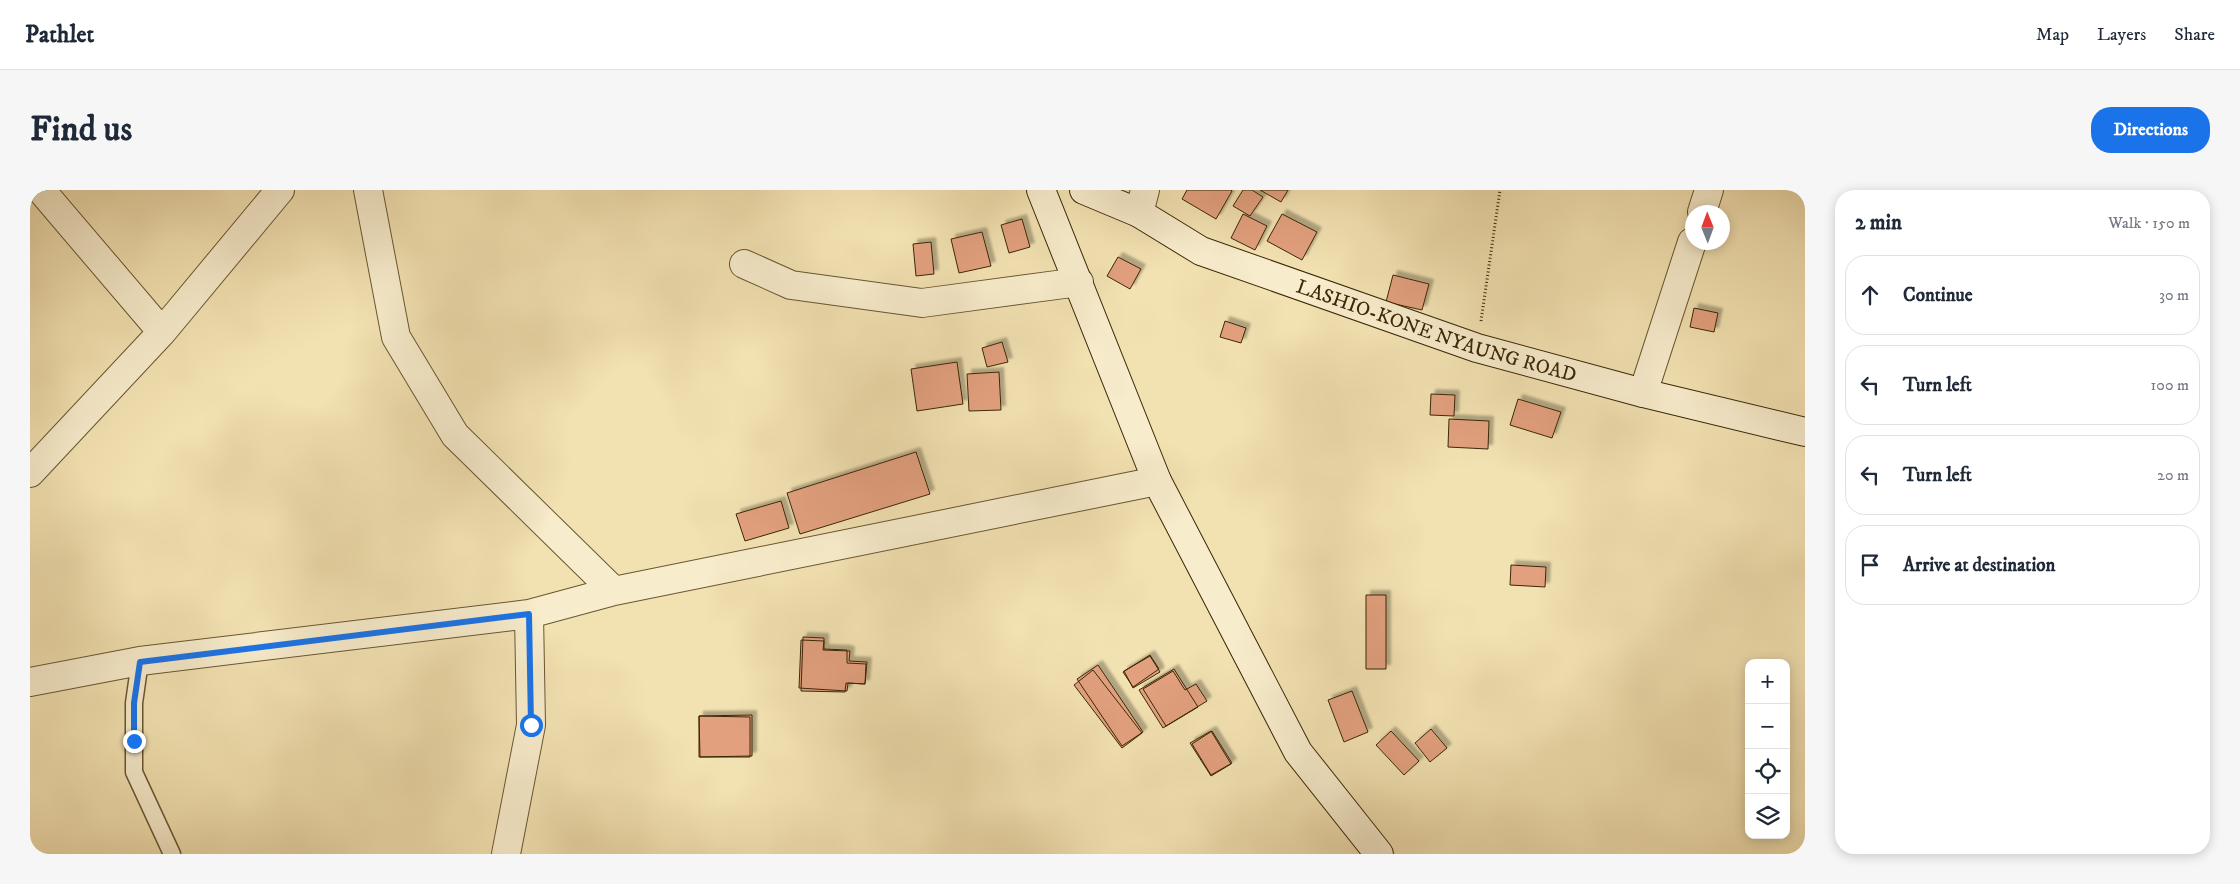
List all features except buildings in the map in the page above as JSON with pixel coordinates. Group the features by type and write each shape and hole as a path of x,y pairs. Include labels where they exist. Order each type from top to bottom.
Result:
{"street":[{"path":"42,190 162,332"},
{"path":"30,473 162,332 280,190"},
{"path":"368,190 396,337 450,427 455,435 614,591"},
{"path":"1041,190 1157,481 1298,752 1380,854"},
{"name":"LASHIO-KONE NYAUNG ROAD","path":"1084,190 1142,202 1201,251 1477,348 1643,393 1805,432"},
{"path":"1705,205 1710,190"},
{"path":"1643,393 1689,250"},
{"path":"744,264 791,284 922,304 1079,282"},
{"path":"30,682 140,662 529,614 614,591 1157,481"},
{"path":"506,854 531,725 529,614"}],"lane":[{"path":"140,662 134,703 134,772 172,854"}],"path":[{"path":"1477,348 1500,190"}],"route":[{"path":"134,741 134,703 140,662 529,614 531,725"}]}
